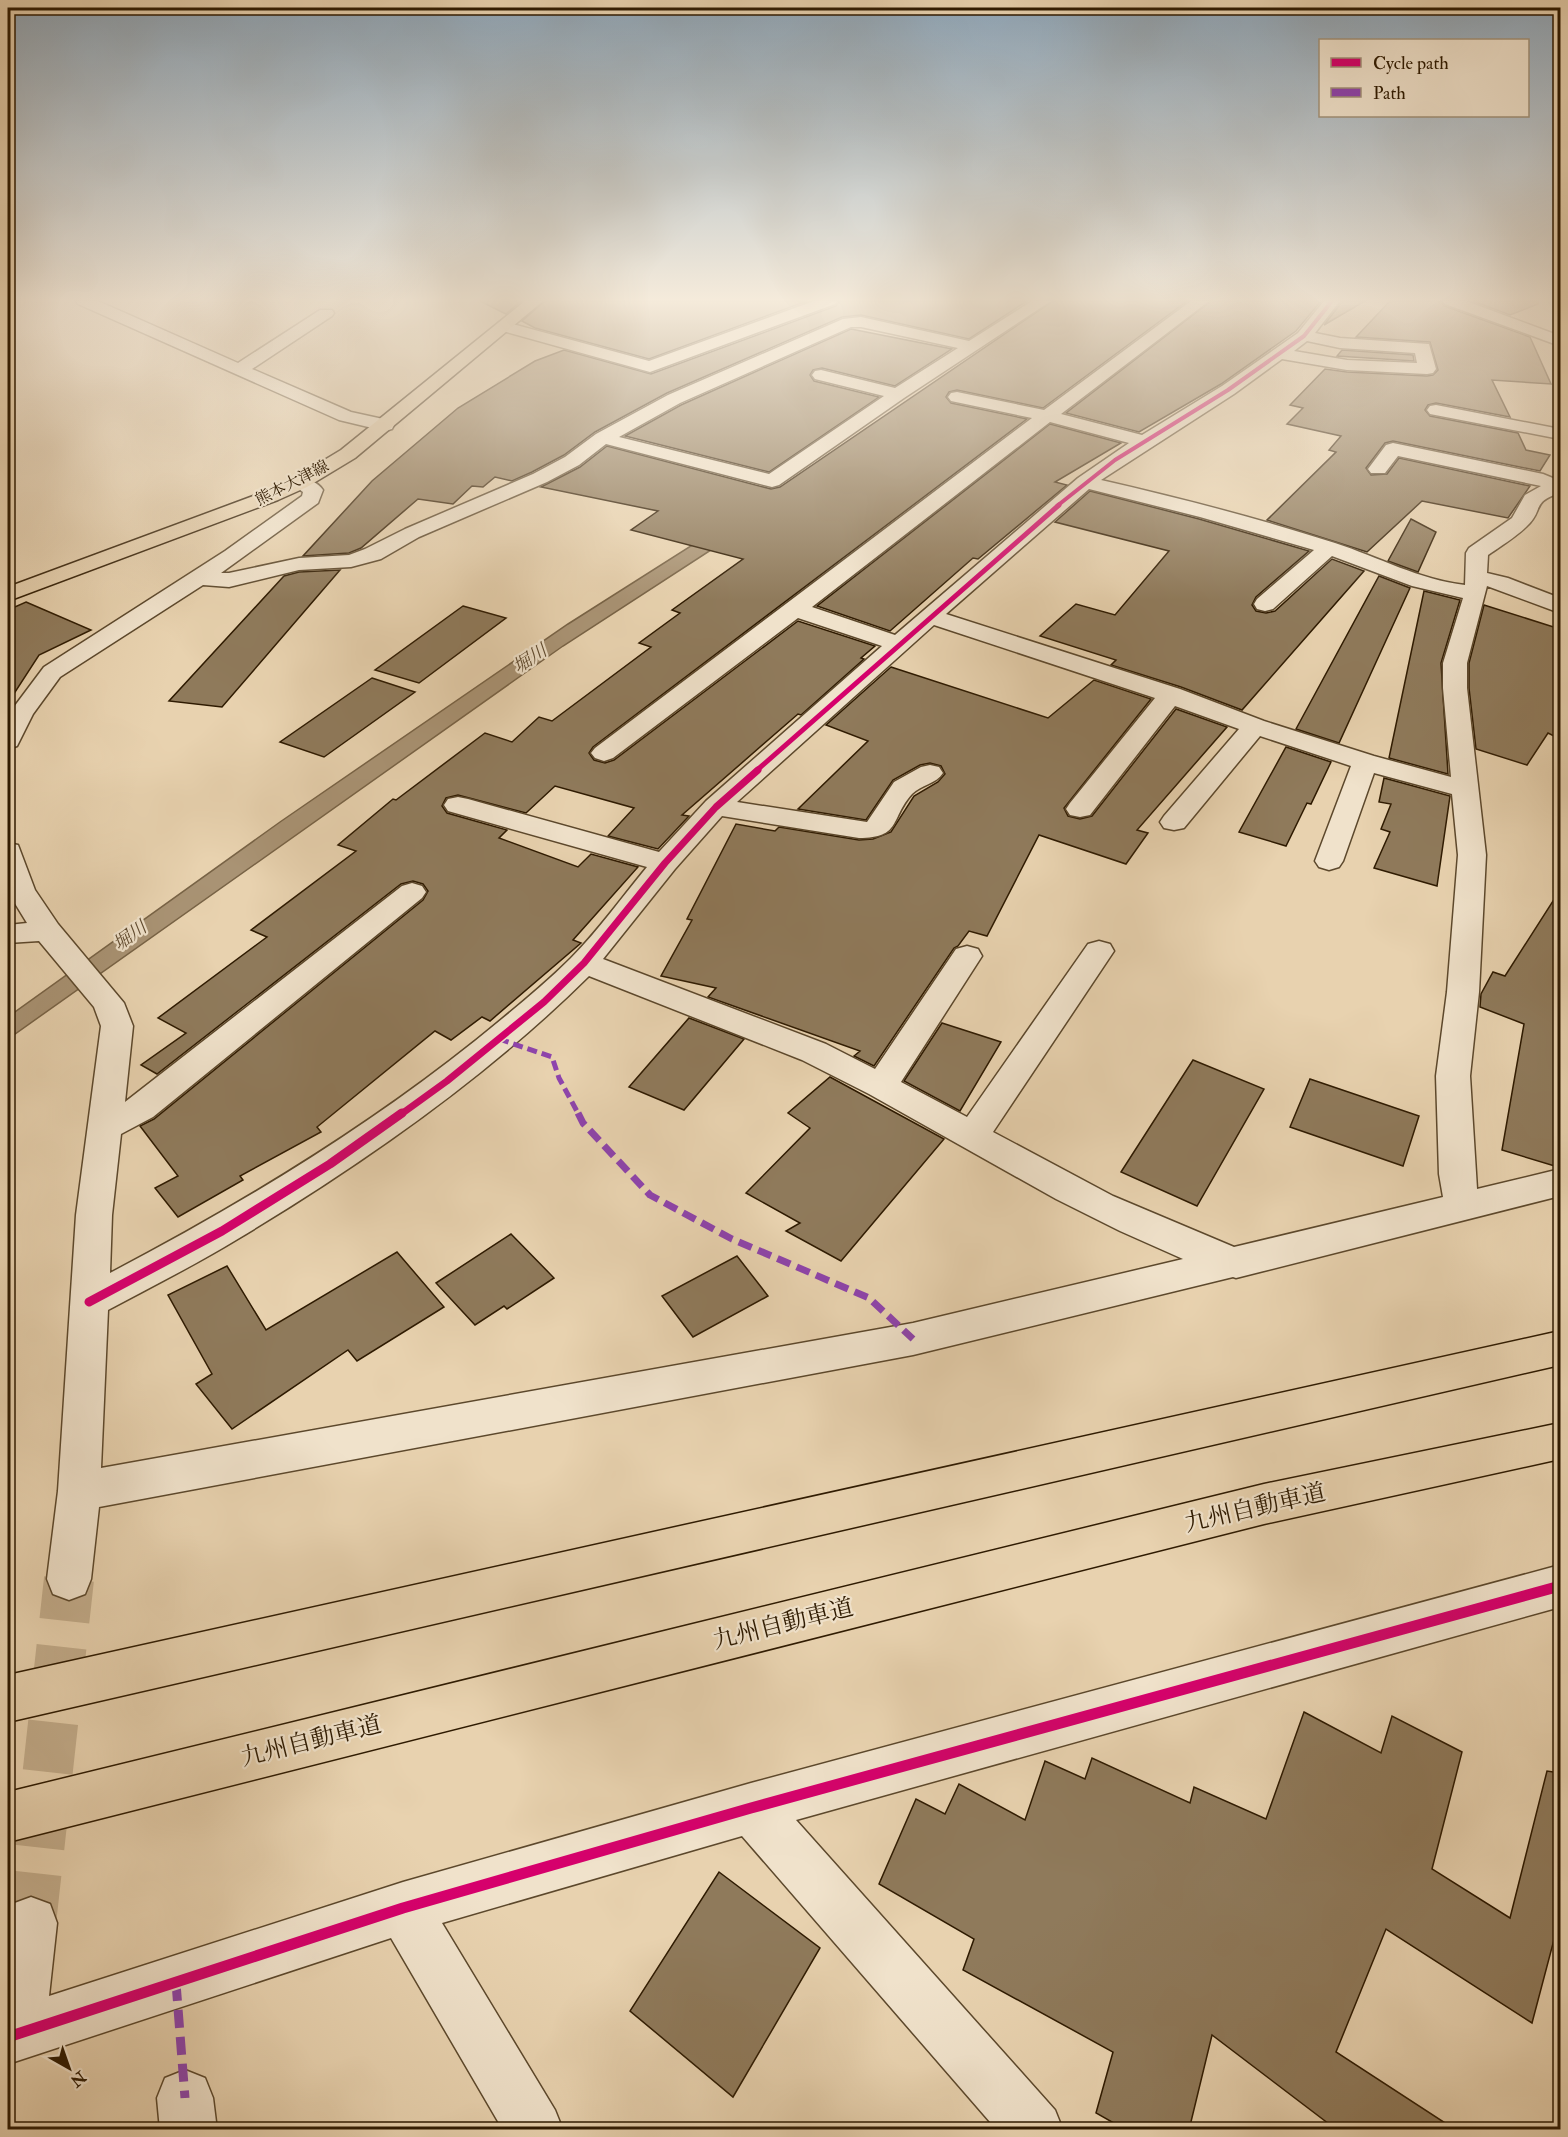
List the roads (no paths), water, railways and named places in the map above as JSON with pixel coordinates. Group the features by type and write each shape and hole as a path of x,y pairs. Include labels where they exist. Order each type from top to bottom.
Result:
{"main road":[{"name":"熊本大津線","path":"8,594 271,496 300,483 348,454 415,401"},
{"path":"8,1700 1560,1348"},
{"name":"九州自動車道","path":"8,1817 1264,1504 1560,1441"}],"street":[{"path":"309,401 345,416 385,425"},
{"path":"199,578 229,580 299,564 351,561 372,554 412,533 540,478 572,460 603,438 671,401"},
{"path":"603,438 772,481 888,401"},
{"path":"975,401 1047,416 1144,441"},
{"path":"604,753 1067,401"},
{"path":"89,1302 222,1231 330,1164 447,1081 544,1002 584,963 665,863 717,807 930,616 1085,482 1144,441 1210,401"},
{"path":"1436,410 1560,434"},
{"path":"1378,470 1393,449 1543,480 1559,487"},
{"path":"1085,482 1175,502 1329,548 1429,584 1500,583 1560,606"},
{"path":"8,741 21,713 52,672 199,578 311,499 313,490 300,483"},
{"path":"1462,1207 1457,1174 1454,1076 1463,992 1472,855 1455,688 1455,663 1476,585 1475,557 1479,549 1521,521 1532,499 1540,493 1559,487"},
{"path":"1265,604 1329,548"},
{"path":"795,609 899,644"},
{"path":"930,616 1171,694 1256,726 1365,762 1465,789"},
{"path":"1080,809 1171,694"},
{"path":"1174,822 1256,726"},
{"path":"1329,861 1365,762"},
{"path":"717,807 859,830 873,830 879,826 903,788 930,773"},
{"path":"458,805 665,863"},
{"path":"8,851 21,890 46,931 108,1003 117,1026 106,1127 93,1215 79,1491 69,1579"},
{"path":"106,1127 141,1108 412,892"},
{"path":"8,934 46,931"},
{"path":"972,1136 1099,951"},
{"path":"881,1086 967,956"},
{"path":"584,963 814,1052 972,1136 1057,1186 1119,1217 1236,1263"},
{"path":"79,1491 913,1339 1560,1184"},
{"path":"31,1923 12,2036 403,1908 751,1808 1560,1586"},
{"path":"751,1808 1035,2130"},
{"path":"403,1908 535,2130"}],"water":[{"name":"堀川","path":"779,490 774,509 563,646 8,1039 8,1017 280,822 568,624"}],"tunnel":[{"path":"31,1923 69,1579"}]}
